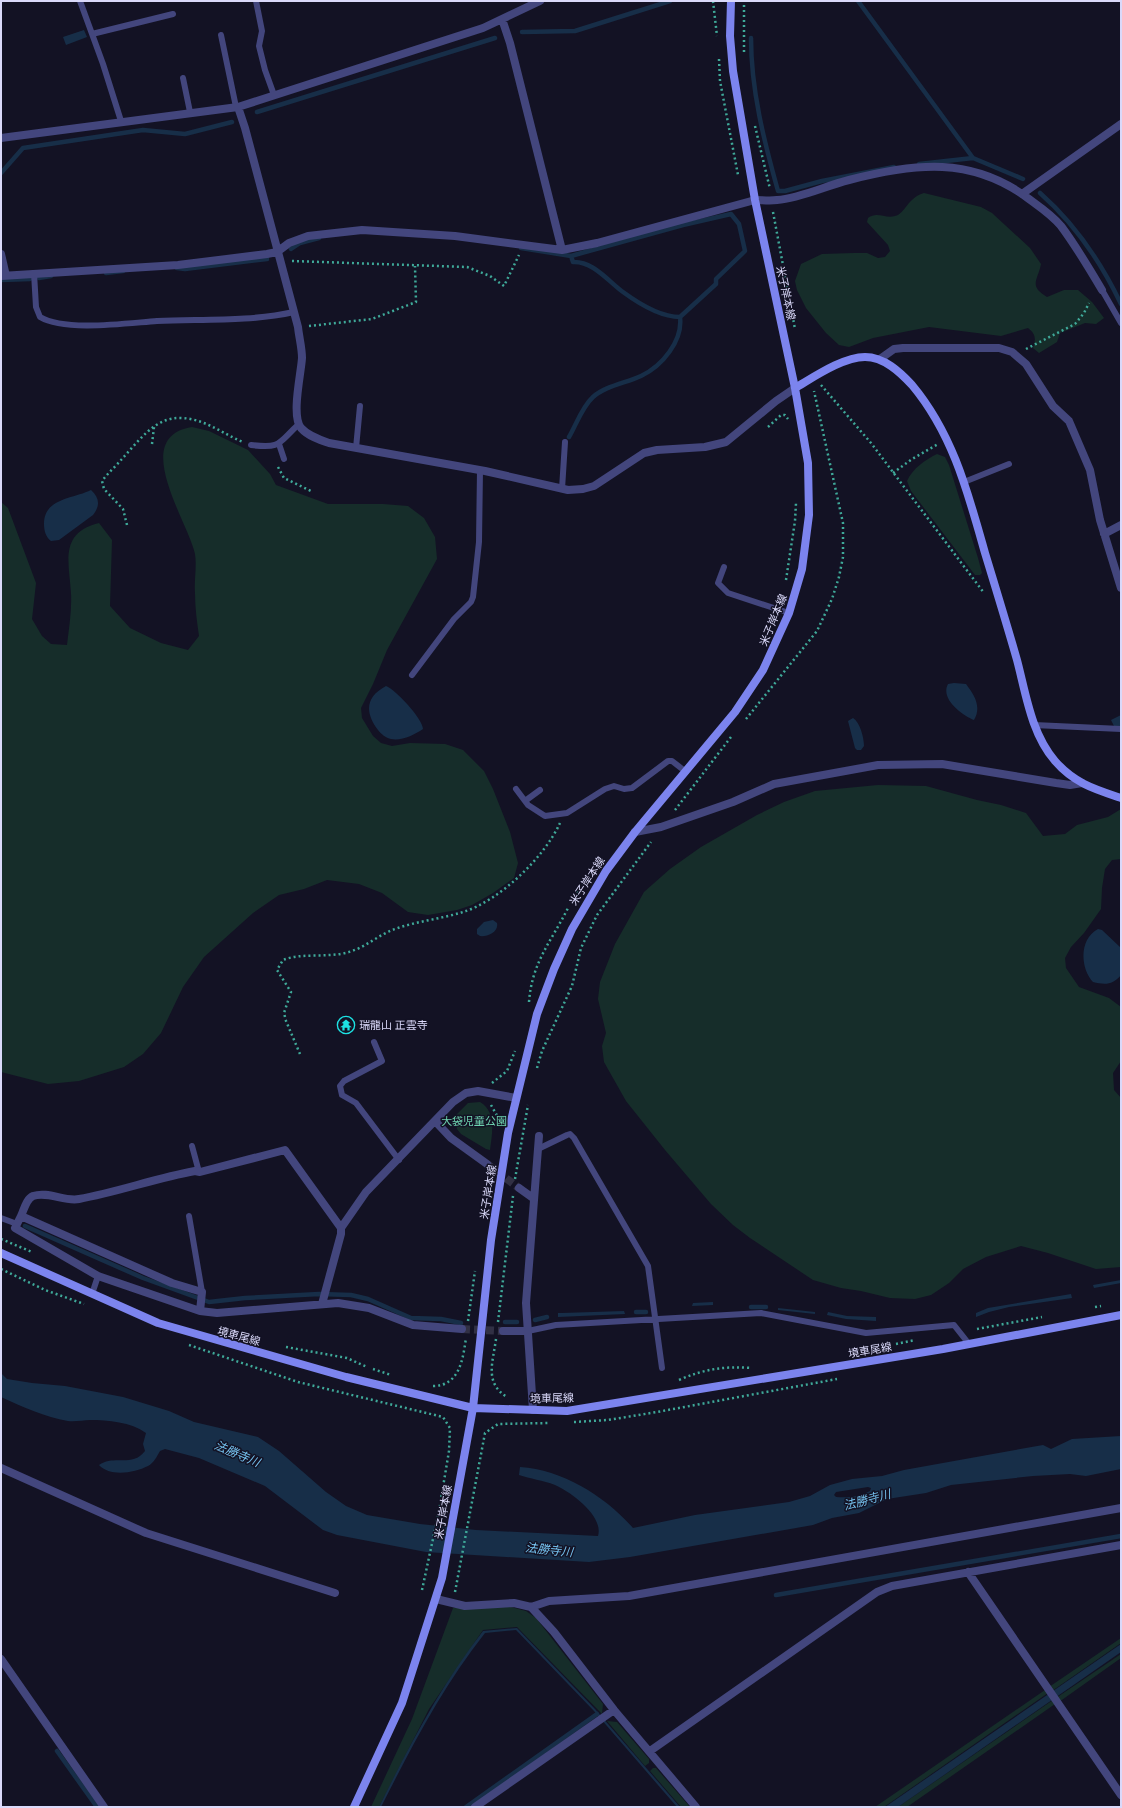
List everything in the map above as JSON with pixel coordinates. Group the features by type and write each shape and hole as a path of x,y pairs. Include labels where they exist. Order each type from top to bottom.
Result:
{"main road":[{"name":"米子岸本線","path":"354,1807 402,1703 442,1578 473,1408 492,1240 508,1133 537,1014 562,949 583,907 606,871 635,832 686,772 750,692 777,642 789,613 802,569 809,516 808,463 795,388 755,200 733,71 730,36 731,1"},
{"path":"795,388 815,376 853,359 865,357 880,359 893,368 919,394 932,411 947,439 964,482 1034,725 1044,745 1055,760 1072,777 1082,783 1121,798"},
{"name":"境車尾線","path":"1,1253 158,1323 211,1340 346,1377 473,1408 567,1411 969,1344 1121,1315"}],"street":[{"path":"1,138 121,121 237,107 483,28 540,1"},
{"path":"502,19 510,43 562,250"},
{"path":"237,107 245,128 298,327 302,356 297,409 299,424 302,429 320,440 356,448 480,470 562,489 575,490 594,486 644,453 657,450 705,447 726,442 776,401 795,388"},
{"path":"1022,194 1121,124"},
{"path":"1,254 4,276 178,265 277,252 289,243 308,236 362,230 455,236 562,250 597,243 755,200 777,200 889,170 964,168 993,177 1022,194 1046,212 1060,225 1077,249 1102,290"},
{"path":"880,359 894,350 903,348 999,348 1015,355 1026,364 1053,406 1069,421 1090,470 1104,534 1121,588"},
{"path":"1104,534 1121,525"},
{"path":"635,832 661,827 733,802 774,784 878,765 942,764 1070,785 1082,783"},
{"path":"324,1298 341,1234 341,1228 366,1192 399,1160 453,1102 466,1093 478,1091 516,1098"},
{"path":"435,1121 451,1138 488,1164"},
{"path":"533,1410 526,1303 539,1136"},
{"path":"201,1301 98,1276 15,1228 27,1201 33,1196 41,1195 77,1200 161,1177 195,1170 199,1172 285,1150 341,1228"},
{"path":"517,1188 533,1198"},
{"path":"21,1216 172,1283 217,1313 324,1298 338,1303 369,1308 413,1325 465,1331"},
{"path":"499,1331 528,1332"},
{"path":"1,1468 146,1533 335,1593"},
{"path":"436,1599 465,1606 514,1603 531,1607 549,1601 629,1596 1121,1508"},
{"path":"650,1751 877,1592 892,1586 1121,1545"},
{"path":"968,1572 1121,1795"},
{"path":"531,1607 554,1632 614,1710 696,1807"},
{"path":"1,1659 104,1807"},
{"path":"475,1807 614,1710"}],"lane":[{"path":"80,1 121,121"},
{"path":"256,1 262,32 259,46 265,70 274,94"},
{"path":"92,34 173,14"},
{"path":"221,34 237,107"},
{"path":"183,78 190,112"},
{"path":"34,273 36,307 40,317 66,324 126,324 235,320 294,312"},
{"path":"1102,290 1121,324"},
{"path":"356,448 360,406"},
{"path":"251,445 268,447 280,446 299,424"},
{"path":"562,489 565,442"},
{"path":"280,446 284,459"},
{"path":"964,482 1009,464"},
{"path":"412,675 454,619 471,602 473,597 479,542 480,470"},
{"path":"724,567 718,583 728,593 789,613"},
{"path":"1034,725 1121,729"},
{"path":"516,790 536,812 545,816 563,814 614,786 624,789 632,788 668,761 672,761 686,772"},
{"path":"525,801 540,790"},
{"path":"374,1042 382,1061 344,1081 340,1086 340,1091 344,1097 356,1103 399,1160"},
{"path":"538,1148 570,1134 574,1138 648,1266 654,1320 662,1368"},
{"path":"192,1146 199,1172"},
{"path":"189,1216 201,1301"},
{"path":"1,1218 17,1224"},
{"path":"92,1294 98,1276"},
{"path":"528,1332 556,1325 761,1313 866,1333 954,1325 969,1344"}],"path":[{"path":"744,1 744,54"},
{"path":"754,122 771,192"},
{"path":"773,211 789,286 796,335"},
{"path":"280,262 467,267 490,276 504,286 523,245"},
{"path":"298,327 372,319 416,302 415,266"},
{"path":"1015,355 1074,324 1089,303"},
{"path":"815,376 824,390 854,422 987,596"},
{"path":"768,427 781,415 785,414 788,418 790,426"},
{"path":"127,526 123,509 104,489 102,481 136,442 154,427 168,419 183,418 205,423 251,445"},
{"path":"152,444 154,427"},
{"path":"893,473 912,459 947,439"},
{"path":"280,446 278,453 278,469 284,478 313,492"},
{"path":"784,586 794,527 796,499"},
{"path":"300,1054 284,1013 290,997 290,992 277,970 283,960 297,956 333,955 353,951 383,933 396,928 462,912 478,906 519,876 555,834 563,814"},
{"path":"536,1072 542,1052 572,986 581,948 597,915 652,842"},
{"path":"515,1180 529,1100"},
{"path":"490,1104 499,1119 498,1127"},
{"path":"509,1399 501,1394 494,1384 492,1377 517,1188"},
{"path":"430,1385 442,1385 452,1378 462,1364 465,1331 476,1267"},
{"path":"978,1329 1047,1316"},
{"path":"279,1346 347,1358 367,1367"},
{"path":"373,1369 392,1375"},
{"path":"422,1590 439,1511 451,1433"},
{"path":"457,1586 483,1436"}],"green space":[{"path":"924,193 981,207 992,213 1030,248 1041,264 1036,286 1041,293 1047,297 1064,290 1078,290 1092,302 1104,318 1096,324 1085,323 1060,333 1057,342 1039,353 1033,348 1035,337 1033,332 1028,328 1001,336 929,327 873,338 849,347 839,345 826,333 806,308 797,290 795,281 801,264 822,254 867,253 878,258 885,257 890,251 888,245 867,222 868,218 875,215 891,217 898,215 914,198"},
{"path":"192,427 209,431 248,450 270,474 276,485 328,504 383,504 408,506 424,518 435,537 437,559 387,650 361,708 362,718 373,736 381,743 392,746 410,743 445,744 463,750 484,771 493,789 510,832 518,863 514,878 493,893 472,905 457,910 428,915 408,912 382,893 359,884 327,880 304,889 279,895 253,913 204,957 183,987 161,1033 143,1054 124,1067 79,1081 48,1084 1,1072 1,502 8,508 36,583 32,619 42,636 51,644 67,645 71,599 68,560 72,541 77,534 86,528 99,523 112,540 110,606 130,628 161,643 188,650 199,636 195,604 195,554 174,502 167,482 163,463 165,446 174,434"},
{"path":"937,454 945,457 949,465 978,558 982,573 980,575 975,575 911,491 907,481 920,465"},
{"path":"878,785 926,786 1001,805 1026,813 1043,836 1065,834 1077,825 1108,817 1121,809 1121,859 1112,860 1105,869 1101,909 1084,933 1071,947 1065,958 1066,968 1079,987 1109,998 1121,1007 1121,1061 1113,1073 1114,1090 1121,1098 1121,1267 1096,1269 1048,1253 1021,1246 986,1257 963,1269 949,1283 931,1295 915,1299 890,1298 841,1288 813,1280 750,1238 733,1225 711,1204 626,1101 604,1062 602,1046 606,1033 598,999 600,982 615,944 644,892 670,869 701,847 757,815 784,802 815,791"},
{"name":"大袋児童公園","path":"480,1102 489,1111 491,1117 492,1130 490,1150 461,1134 457,1129 455,1116 468,1103"},
{"path":"511,1607 526,1611 536,1618 603,1704 602,1714 517,1627 483,1630 429,1709 379,1807 371,1807 412,1719 453,1608"},
{"path":"1121,1638 1121,1643 1052,1691 1049,1687"},
{"path":"1121,1654 1121,1658 1059,1702 1056,1698"},
{"path":"1045,1690 1048,1693 884,1807 875,1807"},
{"path":"1053,1700 1055,1704 907,1807 898,1807"},
{"path":"607,1721 617,1722 649,1759 649,1763 645,1766"},
{"path":"653,1768 656,1768 690,1807 681,1807 650,1771"}],"water":[{"path":"84,30 87,37 66,45 63,37"},
{"path":"91,490 96,496 98,502 97,508 93,515 59,540 51,541 47,536 44,527 45,515 49,509 54,504"},
{"path":"948,684 966,684 974,697 977,710 974,720 958,710 950,701 946,690"},
{"path":"386,686 396,693 408,705 419,719 423,729 408,737 399,739 387,738 379,731 371,718 369,706 374,695"},
{"path":"1121,715 1121,726 1114,726 1111,720"},
{"path":"853,718 860,727 863,739 864,746 861,750 857,750 855,748 848,721"},
{"path":"493,920 497,923 497,926 492,933 486,936 480,936 477,934 477,929 484,922"},
{"path":"1098,929 1102,930 1121,948 1121,975 1115,981 1101,984 1093,982 1084,962 1087,940"},
{"path":"1121,1280 1121,1283 1094,1288 1093,1285"},
{"path":"1071,1294 1072,1298 1009,1307 976,1317 976,1313 988,1308"},
{"path":"713,1302 713,1305 692,1306 693,1303"},
{"path":"778,1308 815,1312 815,1314 778,1310"},
{"path":"624,1311 625,1314 558,1317 558,1313"},
{"path":"828,1312 847,1316 876,1317 876,1321 846,1319 827,1315"},
{"name":"法勝寺川","path":"1,1373 7,1379 65,1386 123,1397 169,1411 194,1422 258,1437 279,1451 326,1492 346,1506 367,1515 420,1524 476,1530 598,1536 599,1528 596,1521 585,1506 562,1488 519,1475 520,1467 552,1473 582,1487 610,1505 633,1528 695,1515 789,1502 810,1496 830,1485 852,1479 882,1476 904,1470 1043,1445 1051,1449 1072,1439 1121,1436 1121,1469 1086,1476 1070,1474 1033,1476 951,1485 926,1493 887,1499 859,1513 832,1518 813,1525 630,1557 589,1562 426,1552 337,1535 323,1530 265,1486 199,1458 165,1449 160,1451 150,1465 129,1472 122,1473 109,1471 99,1465 111,1461 135,1459 145,1451 143,1444 146,1433 133,1426 119,1422 97,1420 71,1421 59,1419 34,1411 1,1397","holes":["868,1487 871,1488 870,1491 853,1497 836,1497 834,1495 836,1492"]},
{"path":"517,1628 595,1709 680,1807 677,1807 594,1711 516,1630 485,1633 455,1674 442,1695 416,1739 381,1807 379,1807 426,1716 453,1673 483,1631"},
{"path":"1121,1644 1121,1652 898,1807 885,1807"}],"waterway":[{"path":"522,32 575,31 670,1"},
{"path":"858,1 973,158"},
{"path":"257,112 495,38"},
{"path":"751,38 753,77 759,115 778,191 785,191 822,181 894,167"},
{"path":"1,173 23,148 143,130 185,134 232,122"},
{"path":"919,164 973,158 1023,179"},
{"path":"1040,193 1065,218 1086,244 1105,273 1121,304"},
{"path":"521,248 571,256 683,225 731,214 739,224 745,251 716,279 716,284 680,317 665,315 643,305 623,292 594,268 573,262 571,256"},
{"path":"291,249 300,243 319,238"},
{"path":"177,268 185,269 267,259"},
{"path":"106,273 123,271"},
{"path":"39,278 51,276"},
{"path":"1,280 30,279"},
{"path":"569,437 582,411 593,397 603,390 649,372 670,352 678,335 680,317"},
{"path":"25,1226 143,1278 209,1302 245,1298 319,1294 351,1295 368,1299 411,1318 441,1319 461,1323"},
{"path":"751,1307 766,1307"},
{"path":"636,1312 646,1312"},
{"path":"535,1320 547,1317"},
{"path":"505,1322 517,1322"},
{"path":"776,1595 1121,1536"},
{"path":"466,1807 597,1714"},
{"path":"57,1751 97,1807"}],"tunnel":[{"path":"487,1164 519,1188"},
{"path":"462,1329 503,1331"}],"place":[{"name":"瑞龍山 正雲寺","path":"346,1025"}]}
